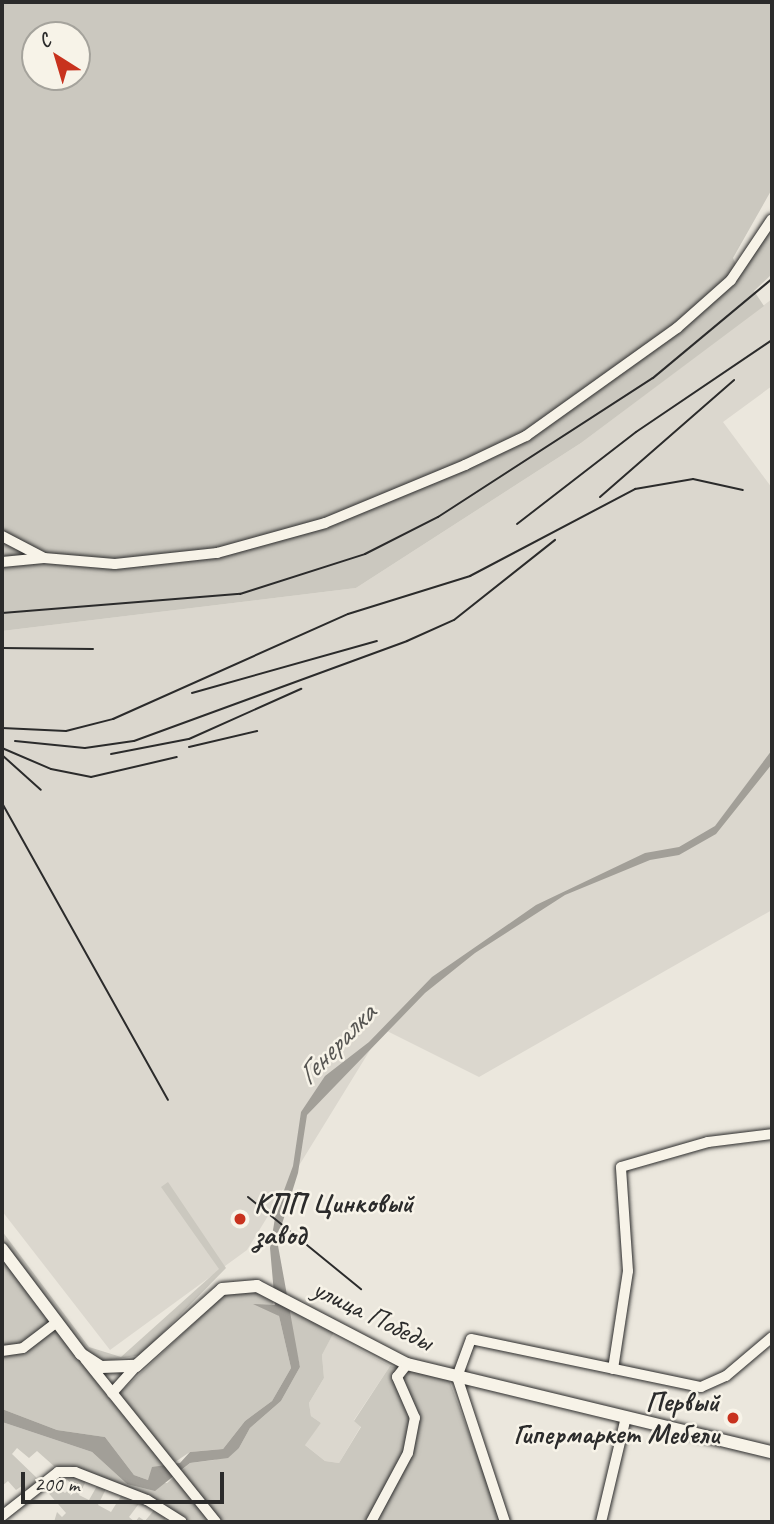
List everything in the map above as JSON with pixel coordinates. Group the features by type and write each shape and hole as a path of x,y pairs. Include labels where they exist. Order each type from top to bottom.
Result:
{"main road":[{"path":"2,1249 81,1354 101,1367 136,1366"},
{"name":"улица Победы","path":"136,1366 222,1289 241,1285 267,1289 407,1364 772,1452"}],"street":[{"path":"2,562 44,558 116,564 217,553 325,523 466,465 526,436 677,328 731,280 772,219"},
{"path":"2,536 44,558"},
{"path":"613,1369 628,1271 621,1167 708,1142 772,1134"},
{"path":"2,1351 23,1348 57,1322"},
{"path":"505,1522 457,1377 471,1339 701,1387 726,1376 772,1337"},
{"path":"81,1354 216,1522"},
{"path":"371,1522 408,1453 415,1418 397,1377 407,1364"},
{"path":"112,1393 136,1366"},
{"path":"601,1522 626,1417"},
{"path":"2,1516 58,1472 75,1472 147,1500 182,1522"}],"shaded area":[{"path":"2,2 772,2 772,189 733,258 739,271 772,223 772,274 754,291 764,306 581,443 356,588 2,631"},
{"path":"772,299 772,386 723,422 772,488 772,910 479,1077 383,1029 247,1250 110,1350 2,1211 2,631 356,588 581,443"},
{"name":"Генералка","path":"772,750 772,764 716,834 679,855 650,860 565,895 475,953 425,993 307,1115 298,1173 277,1240 300,1367 281,1401 250,1428 239,1448 228,1458 190,1463 155,1491 127,1484 92,1452 2,1422 2,1409 57,1430 105,1437 134,1475 148,1480 152,1467 180,1463 190,1452 223,1449 245,1421 272,1401 291,1368 279,1316 253,1304 275,1305 270,1248 276,1212 293,1166 301,1112 325,1076 369,1042 432,977 536,905 645,853 679,847 715,826"},
{"path":"168,1182 226,1268 141,1355 100,1362 78,1343 2,1242 2,1231 89,1347 121,1357 219,1269 161,1187"},
{"path":"2,1258 111,1401 225,1294 253,1290 275,1299 271,1308 266,1305 279,1316 291,1368 272,1401 245,1421 223,1449 190,1452 148,1480 134,1475 105,1437 57,1430 2,1409"},
{"path":"286,1305 334,1332 322,1355 324,1378 309,1403 311,1416 321,1423 305,1445 325,1461 339,1463 361,1427 354,1421 390,1366 449,1380 502,1522 189,1522 148,1497 70,1466 55,1467 37,1451 29,1458 17,1448 12,1454 39,1480 27,1491 22,1486 16,1490 8,1481 2,1486 2,1422 92,1452 127,1484 167,1483 190,1463 214,1460 239,1448 250,1428 281,1401 300,1367"},
{"path":"332,1335 390,1366 354,1420 361,1426 339,1463 325,1461 304,1444 321,1423 311,1416 309,1403 324,1378 322,1355"},
{"path":"74,1476 86,1481 79,1495 89,1500 97,1486 106,1489 98,1505 111,1512 121,1496 141,1501 129,1517 135,1522 54,1522 57,1512 62,1517 66,1513 44,1488 50,1483 65,1493 73,1486 65,1477"},
{"path":"154,1510 166,1519 161,1522 135,1522 139,1517 145,1521"}],"railway":[{"path":"2,613 240,594 365,554 438,517 653,378 772,279"},
{"path":"517,524 636,432 772,340"},
{"path":"600,497 734,380"},
{"path":"2,728 66,731 113,719 348,614 470,576 635,489 693,479 743,490"},
{"path":"15,741 85,748 134,741 407,641 454,620 555,540"},
{"path":"192,693 377,641"},
{"path":"2,648 93,649"},
{"path":"111,754 189,739 301,689"},
{"path":"189,747 257,731"},
{"path":"2,748 51,769 91,777 177,757"},
{"path":"2,755 41,790"},
{"path":"2,803 168,1100"},
{"path":"248,1197 361,1289"}],"place":[{"name":"КПП Цинковый завод","path":"240,1219"},
{"name":"Первый Гипермаркет Мебели","path":"733,1418"}]}
